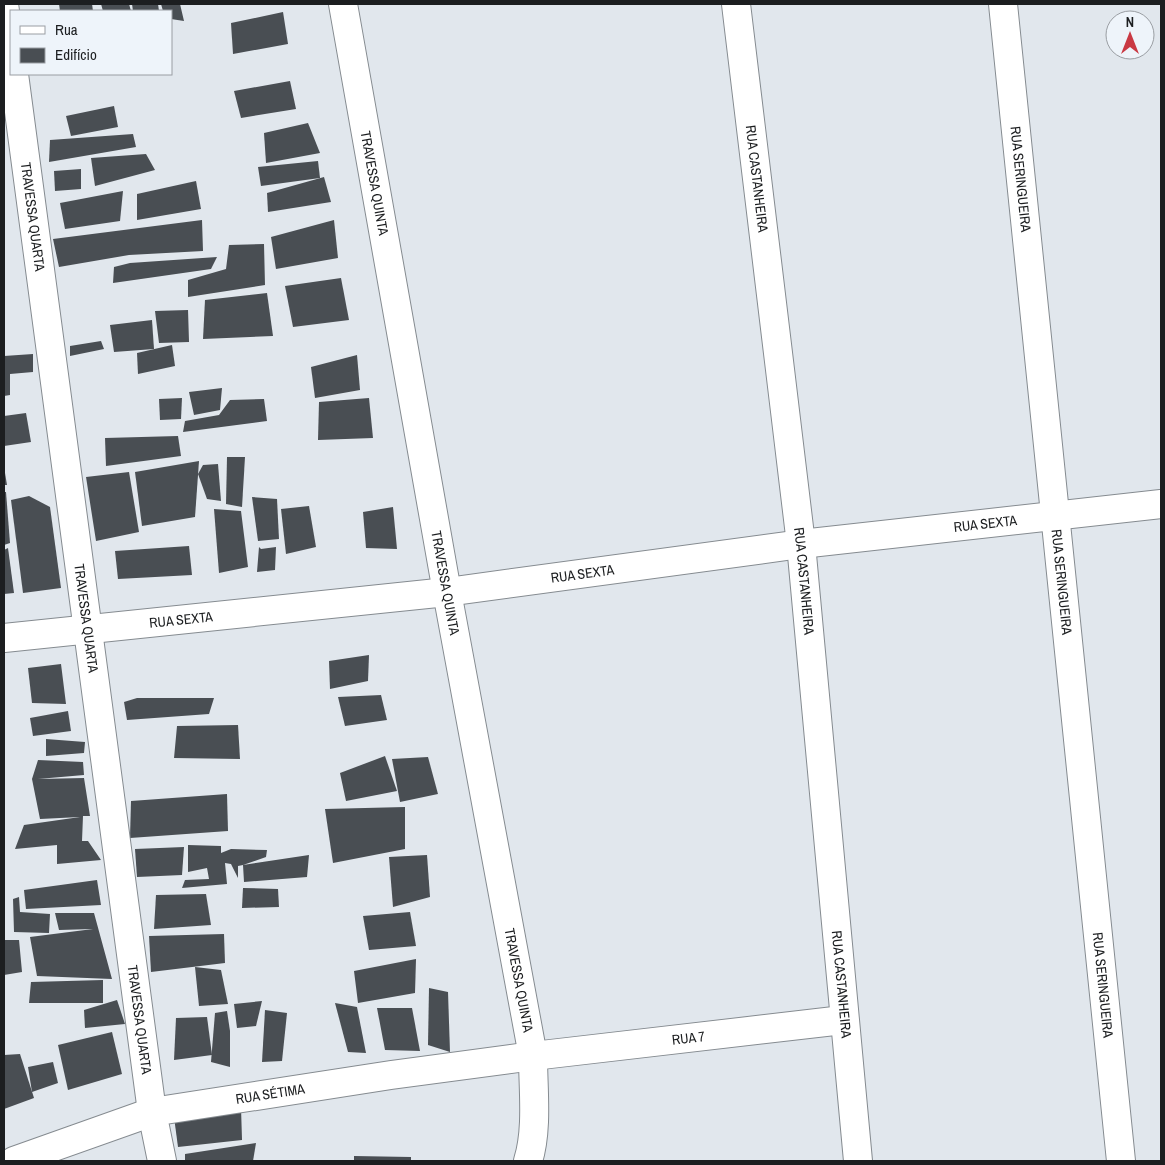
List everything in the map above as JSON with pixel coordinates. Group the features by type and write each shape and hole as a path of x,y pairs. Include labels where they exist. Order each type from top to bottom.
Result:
{"street":[{"path":"4,4 10,48"},
{"name":"TRAVESSA QUINTA","path":"343,4 447,592 533,1056 533,1116 531,1152 528,1161"},
{"name":"RUA CASTANHEIRA","path":"736,4 800,544 843,1020 858,1161"},
{"name":"RUA SERINGUEIRA","path":"1003,4 1057,515 1121,1161"},
{"name":"TRAVESSA QUARTA","path":"14,75 86,629 152,1112 162,1161"},
{"name":"RUA SEXTA","path":"4,638 447,592 800,544 1161,504"},
{"name":"RUA 7","path":"533,1056 843,1020"},
{"name":"RUA SÉTIMA","path":"14,1161 152,1112 391,1075 533,1056"}],"building":[{"path":"59,4 92,4 93,10 60,10"},
{"path":"101,4 129,4 131,10 103,10"},
{"path":"132,4 158,4 159,10 133,10"},
{"path":"161,4 180,4 184,21 172,19 172,10 163,10"},
{"path":"283,12 288,44 233,54 231,23"},
{"path":"290,81 296,109 241,118 234,91"},
{"path":"114,106 118,127 71,136 66,116"},
{"path":"308,123 320,153 266,163 264,133"},
{"path":"133,134 136,147 49,162 50,140"},
{"path":"146,154 155,170 95,186 91,158"},
{"path":"318,161 320,178 261,186 258,167"},
{"path":"81,169 81,189 55,191 54,171"},
{"path":"324,177 331,202 268,212 267,193"},
{"path":"196,181 201,209 137,220 137,194"},
{"path":"123,191 120,221 65,229 60,203"},
{"path":"202,220 203,251 129,255 59,267 53,239"},
{"path":"334,220 338,258 276,269 271,237"},
{"path":"264,244 265,285 188,297 188,280 226,269 229,245"},
{"path":"217,257 211,269 113,283 114,267 130,263"},
{"path":"341,278 349,320 293,327 285,286"},
{"path":"267,293 273,336 203,339 205,300"},
{"path":"188,310 189,342 159,343 155,311"},
{"path":"152,320 154,349 114,352 110,325"},
{"path":"101,341 104,349 70,356 70,346"},
{"path":"172,345 175,366 138,374 137,353"},
{"path":"33,354 33,372 10,374 10,395 4,396 4,356"},
{"path":"357,355 360,390 315,398 311,367"},
{"path":"222,388 220,410 194,415 189,392"},
{"path":"182,398 181,419 160,420 159,399"},
{"path":"369,398 373,438 318,440 319,402"},
{"path":"264,399 267,421 183,432 185,421 219,415 230,400"},
{"path":"26,413 31,442 4,446 4,416"},
{"path":"178,436 181,456 106,466 105,438"},
{"path":"227,457 245,457 242,507 226,504"},
{"path":"199,461 195,517 142,526 135,472"},
{"path":"218,464 221,501 207,499 198,474 203,465"},
{"path":"129,472 139,532 96,541 86,477"},
{"path":"5,473 7,485 4,485"},
{"path":"4,492 6,492 10,543 4,545"},
{"path":"29,496 50,507 61,588 23,593 11,500"},
{"path":"252,497 277,499 279,539 258,541"},
{"path":"309,506 316,547 286,554 281,509"},
{"path":"393,507 397,549 366,548 363,512"},
{"path":"214,509 241,511 248,567 219,573"},
{"path":"189,546 192,575 118,579 115,551"},
{"path":"259,547 261,549 276,547 275,570 257,572"},
{"path":"8,548 14,593 4,594 4,550"},
{"path":"369,655 368,681 330,689 329,661"},
{"path":"61,664 66,704 32,703 28,668"},
{"path":"381,695 387,720 345,726 338,697"},
{"path":"137,698 214,698 209,714 127,720 124,702"},
{"path":"68,711 71,731 33,736 30,718"},
{"path":"238,725 240,759 174,758 177,726"},
{"path":"46,739 85,742 84,753 46,756"},
{"path":"385,756 397,791 346,801 340,773"},
{"path":"428,757 438,794 400,802 392,759"},
{"path":"38,760 83,762 84,775 38,779 84,778 90,816 83,816 82,841 88,841 101,860 57,864 57,845 15,849 24,825 80,817 40,819 32,779"},
{"path":"227,794 228,831 130,838 131,801"},
{"path":"405,807 405,849 333,863 325,809"},
{"path":"188,845 221,846 221,853 231,849 267,850 266,857 238,866 238,878 231,864 225,863 227,884 182,888 185,880 209,879 207,868 188,872"},
{"path":"184,847 182,875 137,877 135,849"},
{"path":"309,855 307,877 244,882 243,865"},
{"path":"427,855 430,897 393,907 389,857"},
{"path":"97,880 101,905 26,909 24,890"},
{"path":"243,888 278,889 279,907 242,908"},
{"path":"206,894 211,925 154,929 156,895"},
{"path":"19,897 20,912 50,914 49,933 14,932 13,899"},
{"path":"410,912 416,946 369,950 363,916"},
{"path":"55,913 94,913 112,979 37,976 30,937 93,929 59,930"},
{"path":"224,934 225,963 151,972 149,936"},
{"path":"4,940 19,940 22,972 4,975"},
{"path":"416,959 415,993 358,1003 354,971"},
{"path":"195,967 221,970 228,1004 199,1006"},
{"path":"103,980 103,1003 29,1003 31,982"},
{"path":"429,988 448,992 450,1052 428,1045"},
{"path":"117,1000 125,1024 85,1028 84,1010"},
{"path":"262,1001 256,1026 237,1028 234,1004"},
{"path":"335,1003 357,1007 366,1053 348,1052"},
{"path":"377,1008 412,1008 420,1051 385,1050"},
{"path":"265,1010 287,1013 282,1061 262,1062"},
{"path":"227,1011 230,1031 230,1067 211,1062 215,1013"},
{"path":"207,1017 212,1055 174,1060 176,1018"},
{"path":"112,1032 122,1074 68,1090 58,1045"},
{"path":"20,1054 34,1098 4,1109 4,1055"},
{"path":"53,1062 58,1083 32,1092 28,1067"},
{"path":"241,1108 242,1140 178,1147 174,1117"},
{"path":"256,1143 253,1161 185,1161 185,1154"},
{"path":"354,1156 411,1157 411,1161 354,1161"}]}
